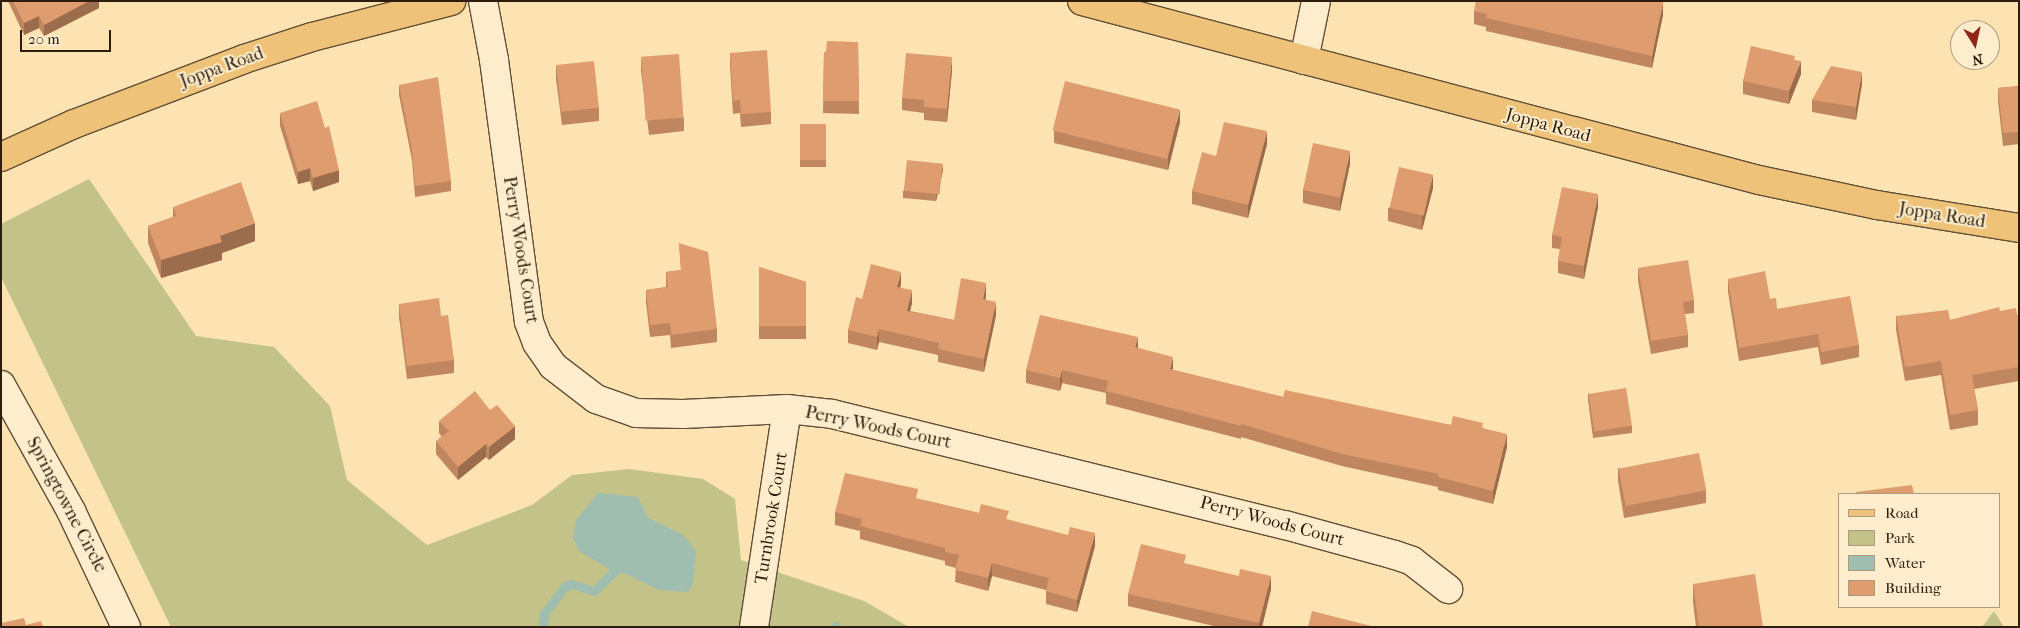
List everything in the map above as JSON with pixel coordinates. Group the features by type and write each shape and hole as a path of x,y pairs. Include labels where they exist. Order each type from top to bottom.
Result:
{"main road":[{"name":"Joppa Road","path":"1,157 74,124 244,59 330,32 451,1"},
{"name":"Joppa Road","path":"1082,1 1759,180 1877,205 2019,228"}],"street":[{"name":"Perry Woods Court","path":"483,1 494,60 523,297 537,343 553,366 596,399 636,413 683,414 787,409 868,423 1285,525 1412,561 1448,589"},
{"path":"1304,60 1316,1"},
{"name":"Springtowne Circle","path":"1,385 71,511 126,627"},
{"name":"Turnbrook Court","path":"754,627 787,409"}],"green space":[{"path":"89,179 196,336 274,347 330,406 347,480 427,545 532,505 572,475 629,469 703,479 735,499 741,560 864,601 909,627 171,627 1,277 1,224"},
{"path":"1994,611 2004,627 1982,627"}],"water":[{"path":"598,493 638,497 648,518 683,535 696,551 693,584 688,592 659,590 626,574 614,572 579,551 573,538 576,520"}],"building":[{"path":"13,1 89,1 44,25 39,16 24,23"},
{"path":"1476,1 1663,2 1652,56 1486,18 1487,14 1474,11"},
{"path":"827,41 858,42 859,101 823,101 824,52 826,52"},
{"path":"1751,46 1795,56 1794,60 1801,61 1789,91 1743,81"},
{"path":"767,50 771,112 741,114 740,100 733,101 730,53"},
{"path":"906,53 952,57 947,109 924,107 924,100 902,98"},
{"path":"679,54 683,118 646,120 641,57"},
{"path":"594,61 599,108 561,112 556,65"},
{"path":"1831,66 1862,72 1856,107 1812,100"},
{"path":"438,77 451,181 415,186 412,150 399,85"},
{"path":"1065,81 1179,110 1167,159 1053,130"},
{"path":"2019,86 2019,132 2003,133 1998,88"},
{"path":"317,101 325,128 329,126 339,170 313,178 310,168 298,172 280,113"},
{"path":"1224,122 1267,131 1248,205 1192,191 1202,152 1216,156"},
{"path":"800,124 826,124 826,160 800,160"},
{"path":"1313,143 1350,151 1340,198 1303,190"},
{"path":"907,160 943,164 940,195 904,191"},
{"path":"1399,167 1433,175 1424,216 1390,208"},
{"path":"241,182 255,223 220,236 222,242 161,260 148,226 176,216 173,207"},
{"path":"1562,187 1598,194 1584,266 1558,261 1562,237 1552,235"},
{"path":"679,243 708,252 717,329 671,335 670,323 650,325 646,290 668,287 666,272 681,270"},
{"path":"1688,260 1694,300 1683,302 1688,335 1651,341 1638,268"},
{"path":"871,264 901,272 897,287 912,290 907,311 954,320 961,278 986,283 983,299 996,302 984,359 938,349 939,343 879,329 877,337 848,330 856,297 862,299"},
{"path":"759,267 806,282 806,326 759,326"},
{"path":"1765,271 1770,299 1776,298 1777,309 1850,296 1859,345 1821,352 1818,334 1739,348 1728,279"},
{"path":"439,298 441,316 448,315 454,360 407,366 399,304"},
{"path":"1999,307 2000,311 2016,308 2017,315 2019,315 2019,367 1972,375 1978,410 1950,415 1941,361 1905,367 1896,316 1948,310 1950,320"},
{"path":"1040,315 1138,337 1135,347 1173,357 1170,369 1283,397 1285,390 1451,425 1453,416 1483,423 1482,428 1507,434 1493,491 1438,477 1439,474 1342,454 1241,424 1241,426 1106,391 1108,381 1062,370 1060,378 1026,370"},
{"path":"1626,388 1632,426 1594,431 1588,394"},
{"path":"475,391 490,410 497,405 515,426 489,447 486,444 458,467 436,441 449,431 439,421"},
{"path":"1699,453 1706,490 1626,506 1619,469"},
{"path":"845,473 918,489 916,498 979,513 981,504 1009,511 1006,519 1068,535 1070,527 1095,533 1077,600 1046,591 1049,578 992,563 988,578 955,570 959,555 945,552 945,548 860,526 862,519 835,512"},
{"path":"1912,485 1914,493 1856,493"},
{"path":"1141,544 1186,555 1184,563 1239,576 1240,569 1271,576 1259,623 1128,594"},
{"path":"1755,574 1763,627 1699,627 1693,584"},
{"path":"1312,611 1375,627 1308,627"},
{"path":"24,618 26,625 41,621 43,627 1,627 1,623"}],"waterway":[{"path":"543,627 544,614 564,587 571,584 594,591 614,572"}]}
